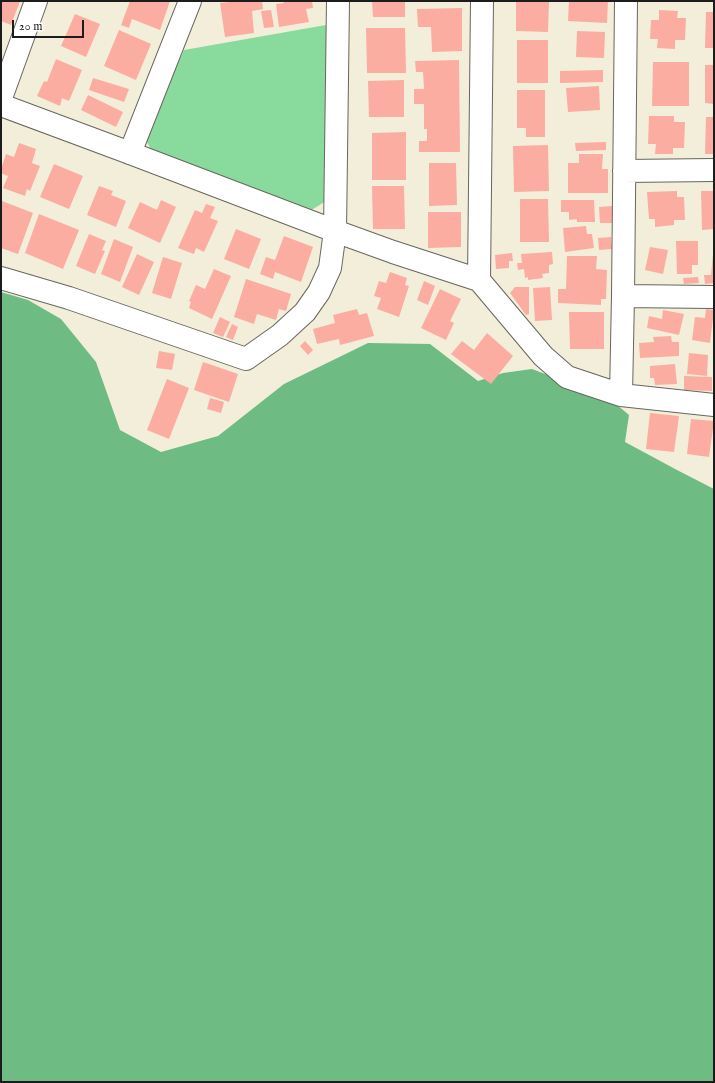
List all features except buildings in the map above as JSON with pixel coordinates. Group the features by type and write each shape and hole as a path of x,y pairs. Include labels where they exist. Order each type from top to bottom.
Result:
{"street":[{"path":"1,98 36,1"},
{"path":"130,153 190,1"},
{"path":"1,278 69,298 246,359 280,335 305,312 319,292 330,268 335,231 338,1"},
{"path":"479,280 482,1"},
{"path":"620,395 623,296 626,1"},
{"path":"1,105 335,231 479,280 542,356 567,377 620,395 714,405"},
{"path":"624,171 714,170"},
{"path":"623,296 714,297"}],"green space":[{"path":"326,25 326,201 305,214 154,156 145,138 184,50"},
{"path":"1,292 28,300 61,319 96,362 120,430 161,452 218,436 284,384 368,343 430,344 478,381 503,373 532,369 610,399 629,415 625,442 714,489 714,1082 1,1082"}]}
